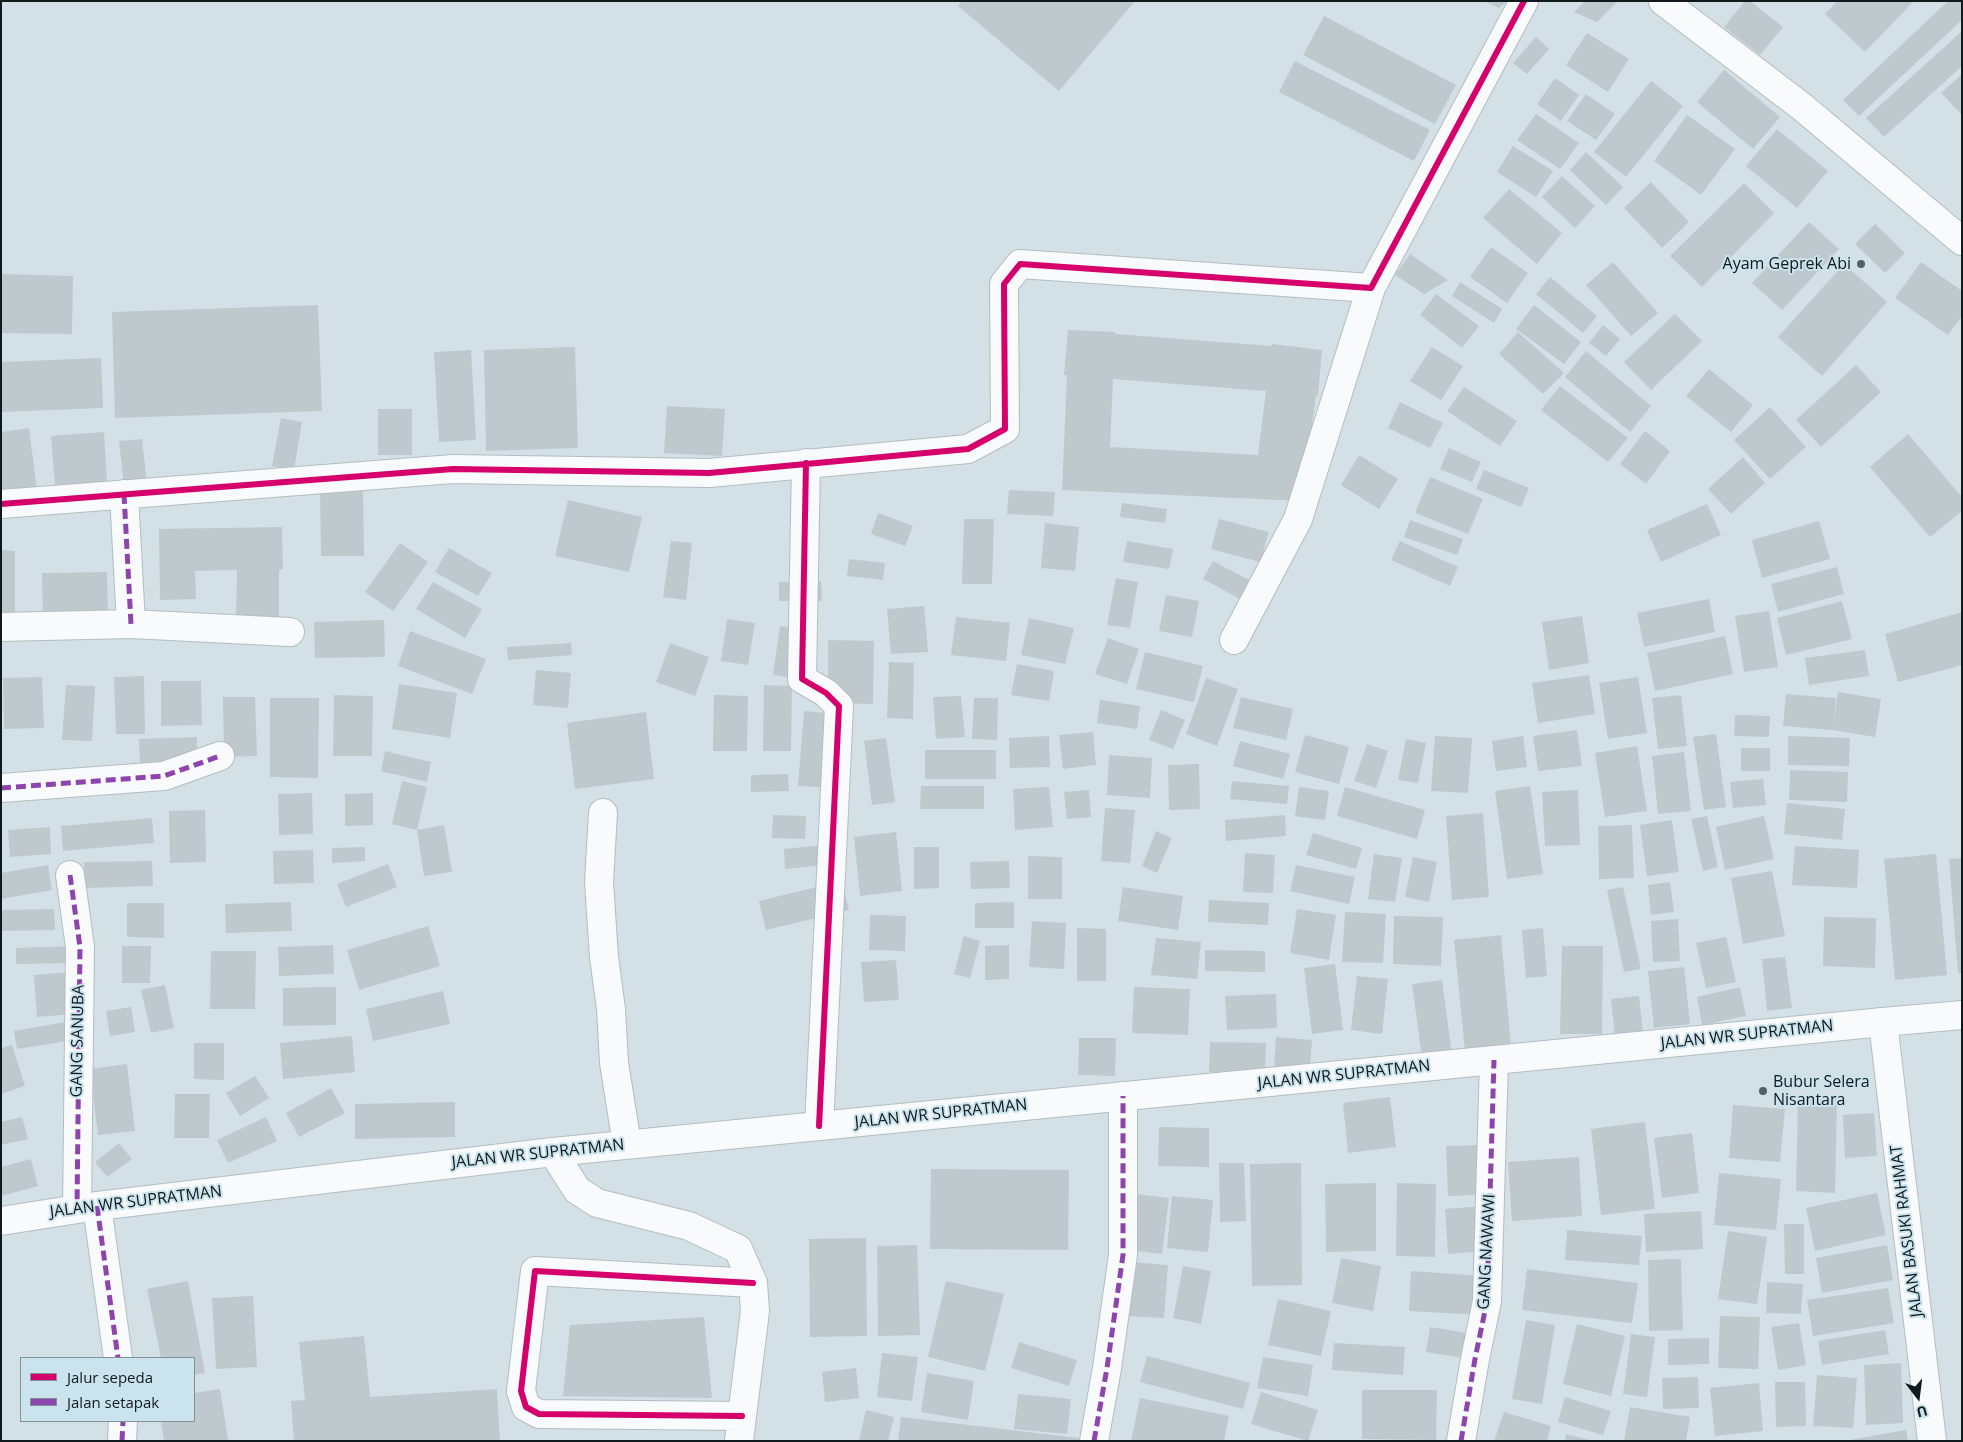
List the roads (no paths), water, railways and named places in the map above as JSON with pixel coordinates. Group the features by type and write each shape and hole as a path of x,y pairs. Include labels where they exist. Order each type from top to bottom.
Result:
{"street":[{"path":"1234,640 1298,519 1371,288 1524,1"},
{"path":"1663,1 1801,106 1962,241"},
{"path":"1,504 452,470 709,473 968,449 1005,429 1004,284 1020,264 1371,288"},
{"path":"806,464 802,679 826,693 839,706 818,1126"},
{"path":"124,494 131,624"},
{"path":"1,627 131,624 290,632"},
{"path":"1,788 164,776 220,756"},
{"path":"603,813 599,882 604,957 611,1009 614,1063 627,1144"},
{"name":"GANG SANUBA","path":"70,874 80,947 87,1207 118,1357"},
{"name":"JALAN WR SUPRATMAN","path":"1,1221 87,1207 627,1144 1962,1015"},
{"name":"JALAN BASUKI RAHMAT","path":"1883,1022 1932,1441"},
{"name":"GANG NAWAWI","path":"1461,1441 1487,1301 1494,1060"},
{"path":"1094,1441 1107,1368 1123,1255 1123,1096"},
{"path":"554,1152 577,1190 597,1203 689,1226 738,1249 753,1283 755,1311 741,1428 539,1414 526,1407 521,1391 534,1271 753,1283"},
{"path":"122,1441 123,1422"}],"place":[{"name":"Ayam Geprek Abi","path":"1861,264"},
{"name":"Bubur Selera Nisantara","path":"1763,1091"}]}
